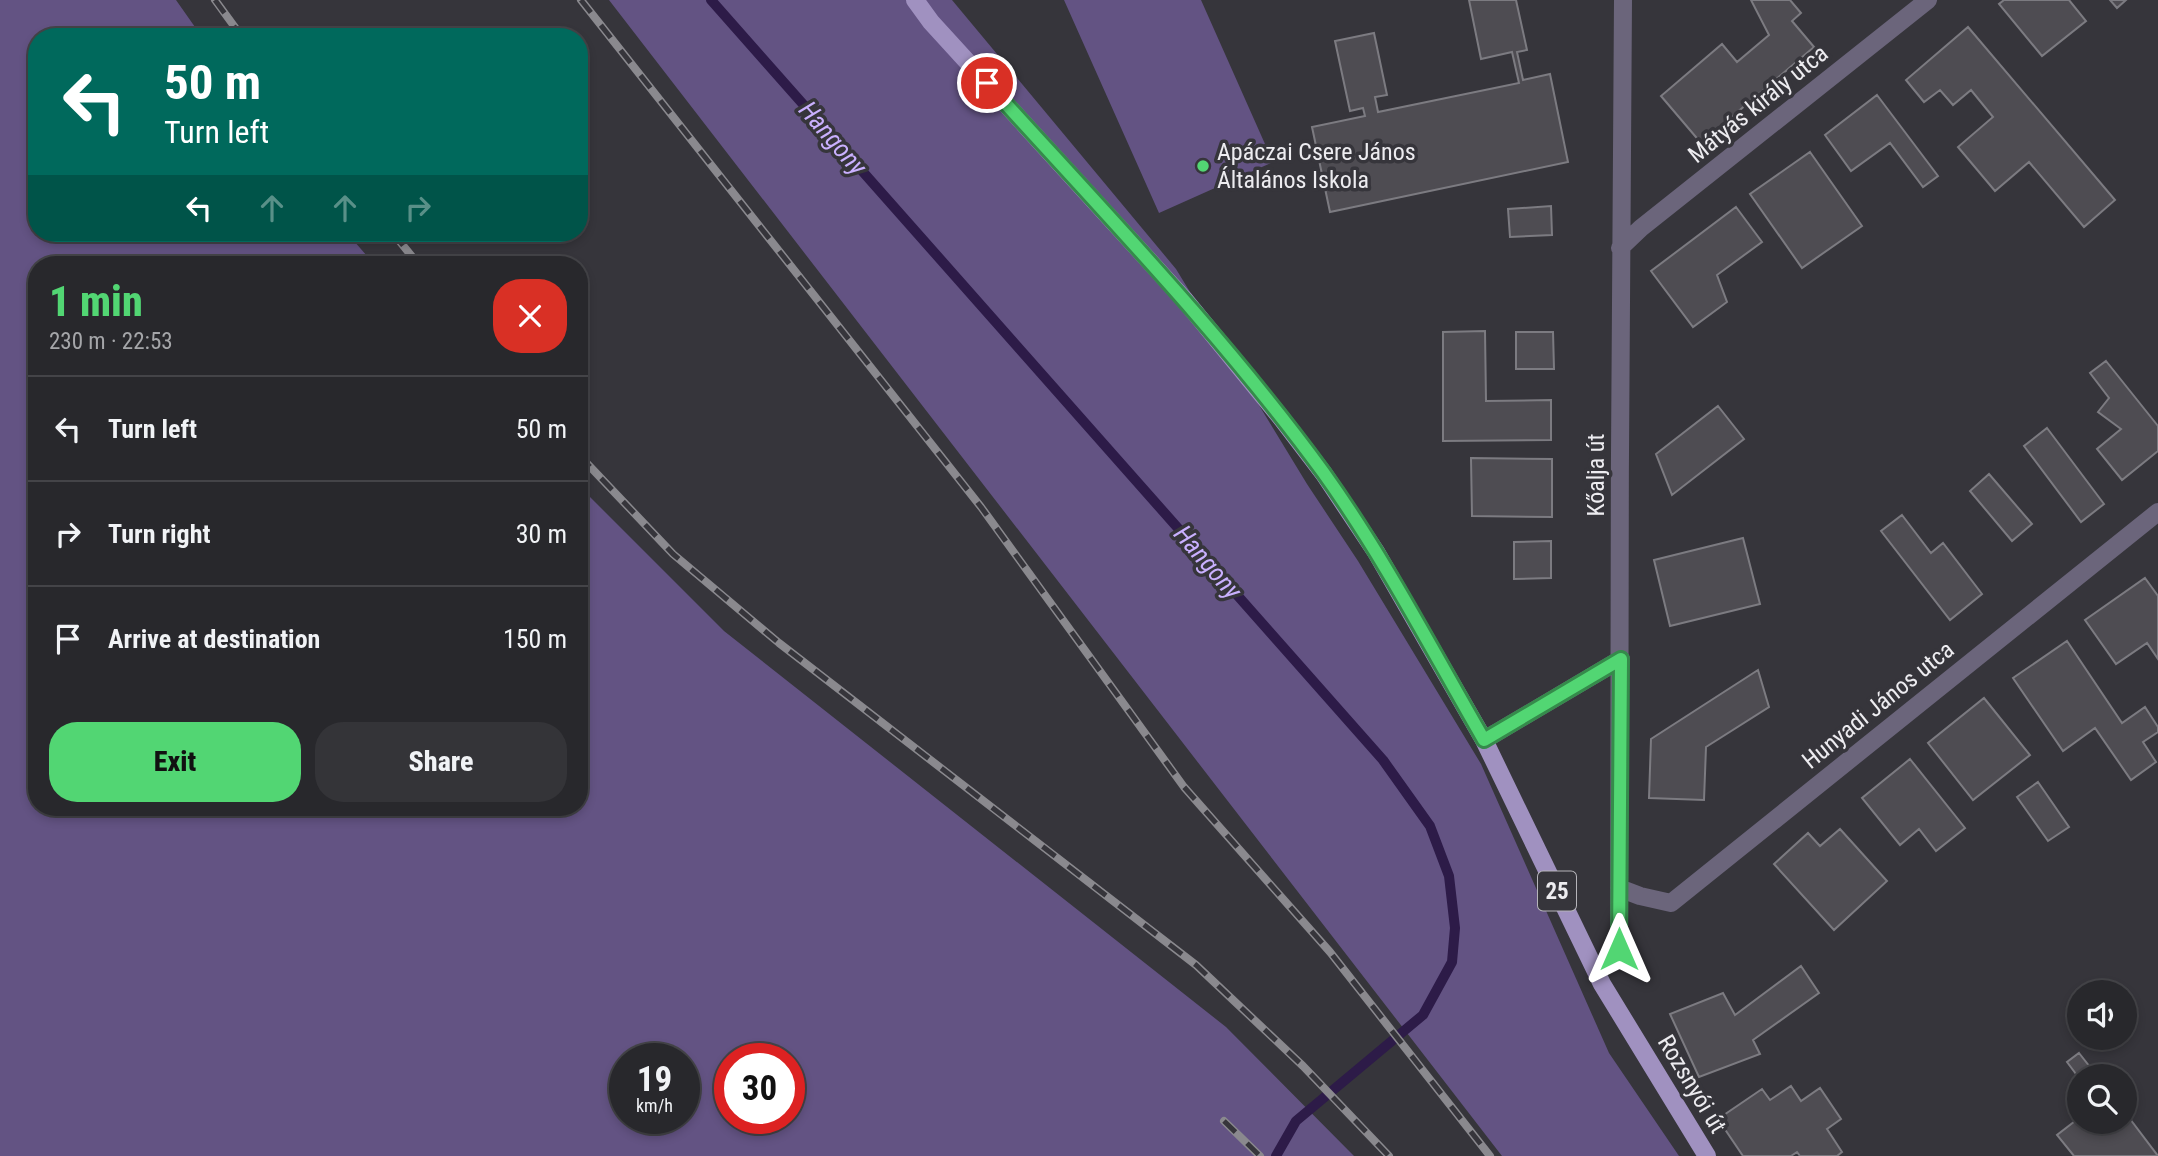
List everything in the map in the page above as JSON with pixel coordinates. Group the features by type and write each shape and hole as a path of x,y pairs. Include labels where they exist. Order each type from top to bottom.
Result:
{"main road":[{"name":"25","path":"915,0 931,22 1184,299 1282,419 1324,474 1376,552 1484,740"},
{"name":"Rozsnyói út","path":"1484,740 1602,984 1707,1156"}],"street":[{"name":"Kőalja út","path":"1619,949 1623,0"},
{"name":"Mátyás király utca","path":"1620,248 1641,228 1928,0"},
{"name":"Hunyadi János utca","path":"1619,888 1671,903 2158,512"},
{"path":"1484,740 1621,659"}],"shaded area":[{"path":"0,0 176,0 196,28 28,28 28,242 355,242 367,256 28,256 28,816 588,816 588,495 724,631 1226,1027 1354,1156 0,1156"},
{"path":"609,0 952,0 1176,269 1481,764 1609,1053 1679,1156 1502,1156"},
{"path":"1064,0 1201,0 1273,162 1159,213"}],"building":[{"path":"1469,0 1516,0 1527,50 1517,52 1523,80 1550,74 1568,162 1330,212 1312,127 1365,116 1363,108 1350,111 1335,41 1374,33 1387,95 1375,97 1378,112 1519,83 1512,52 1481,59"},
{"path":"1751,0 1790,0 1801,13 1792,21 1814,47 1701,143 1661,96 1722,44 1737,62 1769,35"},
{"path":"2004,0 2069,0 2086,21 2042,56 1999,4"},
{"path":"2110,0 2126,0 2117,8"},
{"path":"1968,27 2115,200 2084,227 2029,162 1995,191 1958,147 1993,117 1971,90 1953,105 1940,90 1924,102 1906,80"},
{"path":"1877,95 1938,176 1923,187 1890,143 1851,171 1825,135"},
{"path":"1810,152 1862,226 1802,268 1750,194"},
{"path":"1551,206 1552,235 1510,237 1508,209"},
{"path":"1736,207 1762,242 1717,275 1727,302 1693,327 1651,271"},
{"path":"1485,331 1486,401 1551,400 1551,440 1443,441 1443,332"},
{"path":"1516,332 1553,332 1554,369 1516,369"},
{"path":"2106,361 2158,426 2158,451 2122,480 2097,449 2121,429 2098,412 2109,398 2090,373"},
{"path":"1718,406 1744,439 1672,495 1656,454"},
{"path":"2047,428 2104,504 2081,522 2024,446"},
{"path":"1471,458 1552,459 1552,517 1472,516"},
{"path":"1989,474 2032,524 2012,541 1970,491"},
{"path":"1902,515 1931,553 1943,543 1982,594 1950,620 1881,531"},
{"path":"1743,538 1760,604 1670,626 1654,560"},
{"path":"1551,541 1551,578 1514,579 1514,542"},
{"path":"2145,578 2158,596 2158,659 2147,643 2116,664 2085,620"},
{"path":"2067,641 2122,723 2145,707 2158,727 2158,732 2143,742 2156,762 2131,780 2095,728 2063,751 2013,678"},
{"path":"1758,670 1769,707 1706,747 1704,800 1649,798 1651,739"},
{"path":"1984,698 2030,755 1973,800 1928,743"},
{"path":"1910,759 1965,828 1936,851 1919,829 1900,845 1862,798"},
{"path":"2038,782 2069,827 2048,841 2017,797"},
{"path":"1840,829 1887,881 1834,930 1774,864 1808,833 1820,846"},
{"path":"1801,966 1819,993 1753,1040 1760,1054 1699,1077 1670,1014 1723,993 1735,1015"},
{"path":"2079,1053 2088,1064 2068,1064 2067,1062"},
{"path":"1791,1086 1801,1101 1820,1088 1841,1119 1827,1129 1842,1152 1837,1156 1800,1156 1797,1152 1791,1156 1743,1156 1718,1119 1762,1089 1770,1100"},
{"path":"2067,1127 2067,1134 2137,1134 2137,1128 2158,1156 2074,1156 2057,1135"}],"waterway":[{"name":"Hangony","path":"711,0 1383,760 1430,826 1449,876 1455,928 1452,962 1423,1015 1296,1121 1276,1156"}],"railway":[{"path":"215,0 235,28"},
{"path":"581,0 981,507 1184,787 1330,952 1490,1156"},
{"path":"400,242 412,256"},
{"path":"588,464 673,554 779,643 1196,965 1303,1066 1389,1156"},
{"path":"1224,1121 1260,1156"}],"place":[{"name":"Apáczai Csere János Általános Iskola","path":"1203,166"}],"route":[{"path":"987,83 1184,299 1324,474 1376,552 1484,740 1621,659 1619,949"}]}
